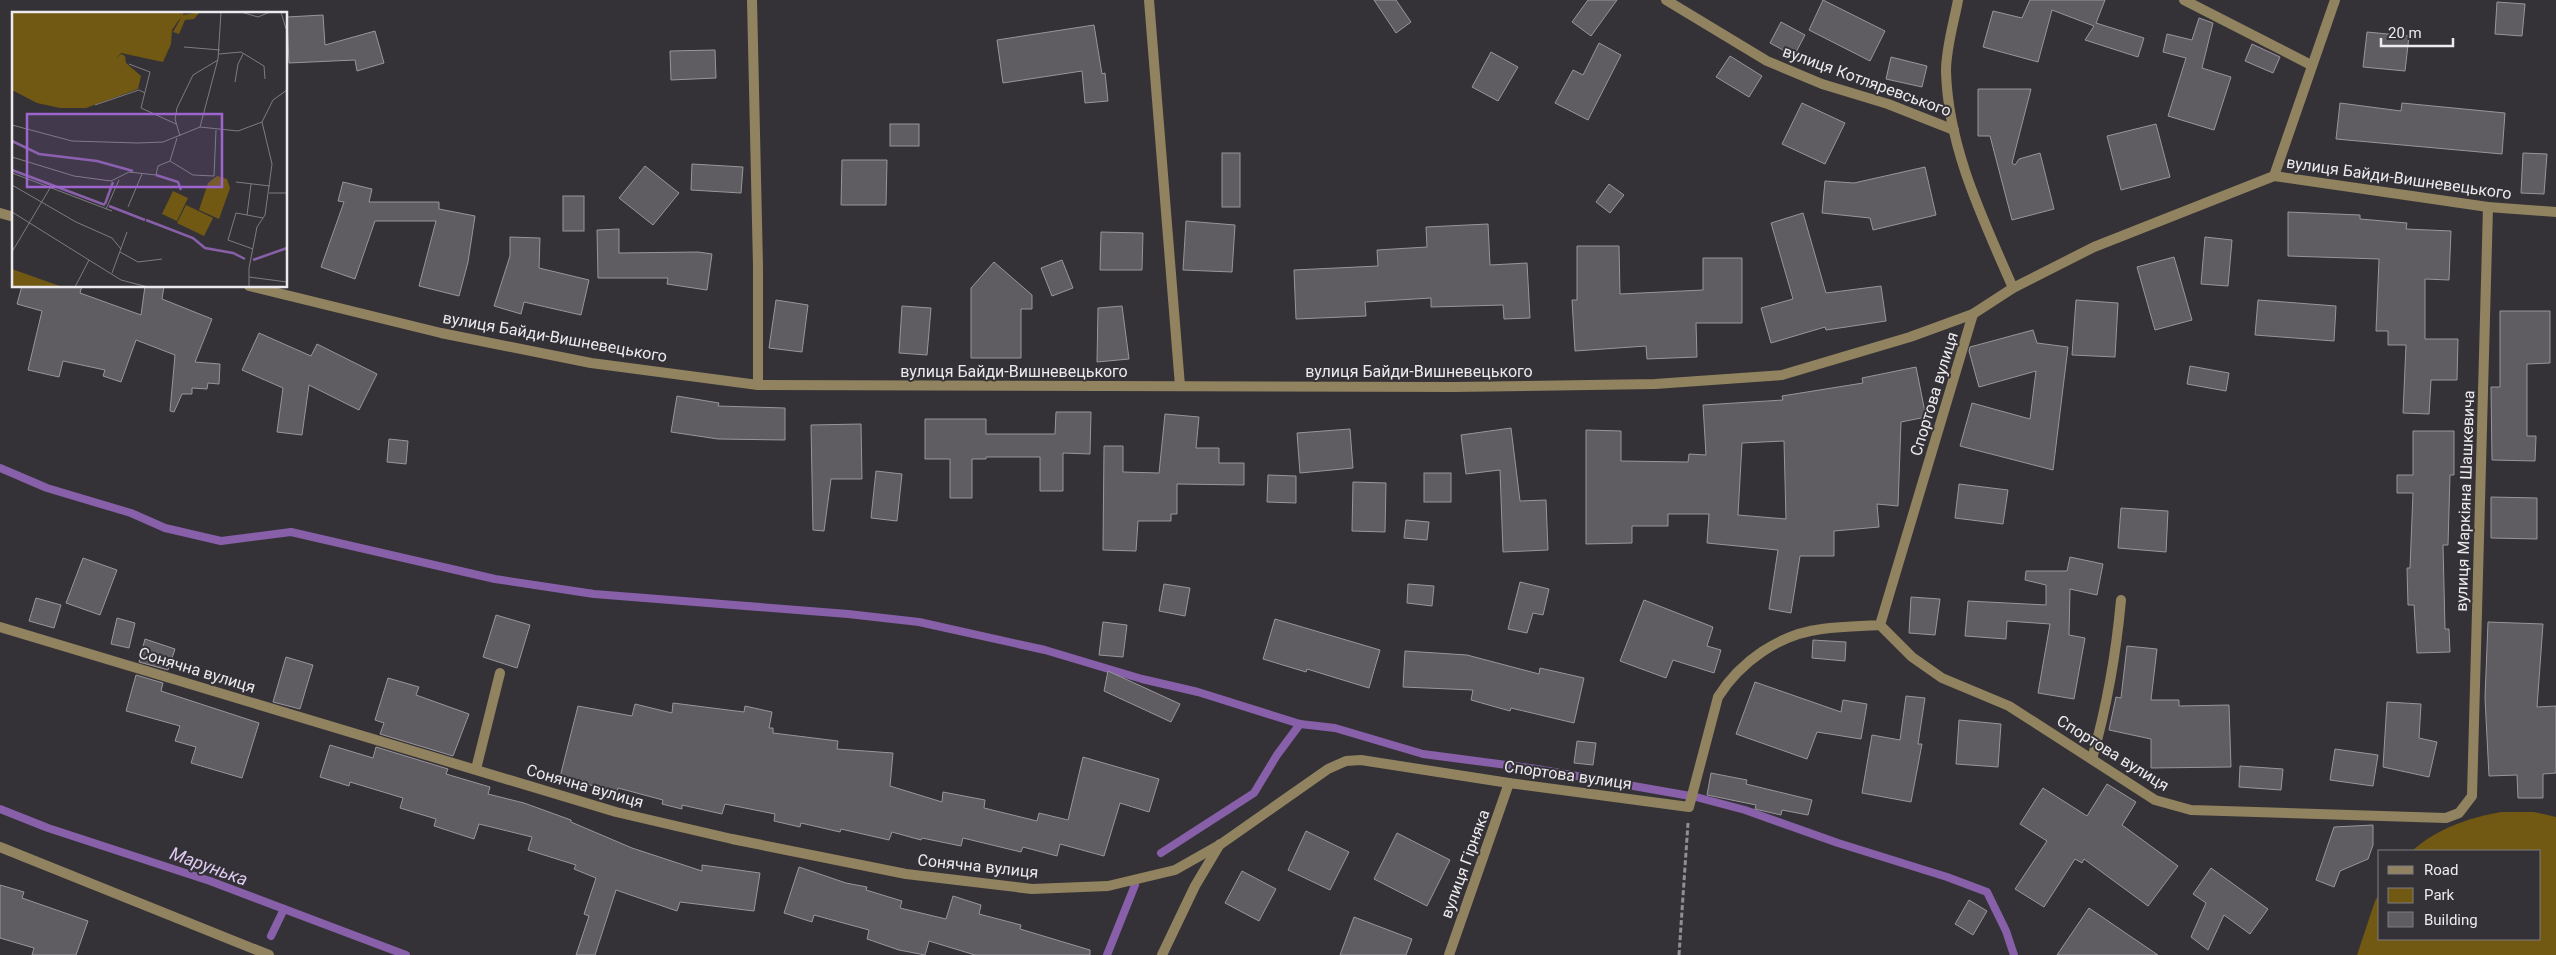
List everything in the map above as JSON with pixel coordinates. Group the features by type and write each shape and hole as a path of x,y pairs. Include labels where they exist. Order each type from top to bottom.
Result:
{"street":[{"path":"752,0 758,266 758,385"},
{"path":"1149,0 1180,386"},
{"name":"вулиця Котляревського","path":"1666,0 1767,60 1822,84 1888,104 1954,130"},
{"path":"1958,0 1946,70 1954,130 1970,189 2013,288"},
{"path":"2184,0 2311,65"},
{"path":"2274,176 2335,0"},
{"name":"вулиця Байди-Вишневецького","path":"257,288 441,333 591,363 758,385 1454,388 1636,385 1782,376 1910,336 1973,314 2013,288 2094,247 2274,176 2488,206 2556,212"},
{"name":"вулиця Маркіяна Шашкевича","path":"2472,796 2488,206"},
{"path":"0,212 12,216"},
{"name":"Спортова вулиця","path":"1973,314 1880,625 1912,657 1942,678 2009,706 2156,800 2190,810 2446,818 2459,813 2472,796"},
{"path":"2092,759 2105,713 2116,653 2121,600"},
{"path":"1689,807 1718,697 1727,682 1761,652 1782,639 1820,629 1880,625"},
{"name":"Сонячна вулиця","path":"0,628 626,814 732,839 906,874 1032,889 1108,886 1175,870"},
{"path":"476,769 500,673"},
{"name":"Спортова вулиця","path":"1175,870 1220,844 1328,769 1346,761 1361,760 1509,783 1689,807"},
{"name":"вулиця Гірняка","path":"1449,955 1509,783"},
{"path":"1162,955 1195,886 1220,844"},
{"path":"0,847 269,955"}],"path":[{"path":"1678,955 1689,807"}],"green space":[{"path":"2501,812 2534,812 2556,817 2556,955 2357,955 2378,896 2378,940 2541,940 2541,850 2413,850 2443,830 2477,817"}],"building":[{"path":"1374,0 1396,0 1411,22 1396,33"},
{"path":"1588,0 1617,0 1591,36 1572,22"},
{"path":"1823,0 1885,31 1870,61 1809,30"},
{"path":"2030,0 2105,0 2096,23 2144,38 2138,57 2085,40 2094,26 2052,10 2038,62 1983,47 1993,11 2022,18"},
{"path":"2497,2 2525,4 2522,36 2495,34"},
{"path":"323,15 325,45 375,31 384,63 357,71 355,60 289,63 288,17"},
{"path":"2199,18 2213,23 2202,68 2231,77 2214,130 2168,116 2186,58 2163,52 2167,34 2192,40"},
{"path":"1781,22 1805,35 1794,56 1770,43"},
{"path":"1094,25 1102,74 1105,73 1108,101 1085,103 1082,71 1003,83 997,40"},
{"path":"2367,32 2409,36 2405,71 2363,67"},
{"path":"1599,43 1621,55 1588,120 1555,103 1573,70 1583,75"},
{"path":"2252,44 2280,57 2273,73 2245,61"},
{"path":"715,50 716,78 671,80 670,51"},
{"path":"1491,52 1518,67 1498,101 1472,87"},
{"path":"1730,56 1762,76 1749,97 1716,77"},
{"path":"1891,57 1927,66 1922,87 1886,79"},
{"path":"1978,89 2031,89 2012,163 2015,165 2019,159 2040,153 2054,209 2012,220 1990,136 1978,136"},
{"path":"1802,103 1845,123 1825,164 1782,144"},
{"path":"2340,103 2401,111 2402,103 2505,113 2502,154 2336,139"},
{"path":"890,124 919,124 919,146 890,146"},
{"path":"2156,124 2170,177 2121,190 2107,136"},
{"path":"1222,153 1240,153 1240,207 1222,207"},
{"path":"2523,153 2547,154 2544,194 2521,193"},
{"path":"842,160 887,160 886,205 841,205"},
{"path":"692,164 743,167 741,193 691,190"},
{"path":"645,166 679,193 653,225 619,198"},
{"path":"1925,167 1936,215 1873,230 1870,218 1822,213 1825,181 1854,183"},
{"path":"343,182 372,189 369,202 439,202 439,209 475,216 468,262 459,296 419,286 436,221 375,221 355,279 321,267 344,202 338,201"},
{"path":"1609,184 1624,195 1610,213 1596,202"},
{"path":"563,196 584,196 584,231 563,231"},
{"path":"2288,212 2360,215 2360,219 2407,223 2406,229 2451,231 2449,280 2425,279 2425,339 2458,339 2457,380 2431,380 2429,414 2403,413 2406,345 2388,345 2388,331 2376,331 2379,259 2288,256"},
{"path":"1803,213 1826,293 1881,286 1886,321 1826,330 1825,327 1771,343 1761,308 1793,299 1771,223"},
{"path":"1186,221 1235,225 1232,272 1183,270"},
{"path":"1488,224 1490,265 1527,263 1530,318 1504,319 1503,305 1431,307 1431,298 1365,302 1366,316 1296,319 1294,270 1378,266 1377,250 1427,247 1426,227"},
{"path":"619,229 619,253 698,252 712,254 707,290 667,284 668,278 598,278 597,230"},
{"path":"1101,232 1143,233 1142,270 1100,270"},
{"path":"510,237 540,238 539,268 589,280 581,315 524,302 521,314 494,306 510,256"},
{"path":"2205,237 2232,240 2228,286 2201,284"},
{"path":"1577,246 1619,246 1620,294 1703,290 1703,258 1742,258 1742,323 1696,323 1697,357 1647,359 1646,346 1575,351 1572,300 1577,300"},
{"path":"2174,257 2192,320 2155,330 2137,267"},
{"path":"1062,260 1073,288 1052,296 1041,268"},
{"path":"994,262 1032,295 1032,309 1021,309 1021,358 971,358 971,288"},
{"path":"21,288 81,288 80,293 141,315 145,288 164,288 162,299 212,319 195,362 220,364 219,384 208,383 207,389 192,388 192,394 182,394 174,412 170,411 175,355 136,340 121,382 103,376 105,370 63,361 59,377 28,370 42,311 17,304"},
{"path":"776,300 808,305 802,352 769,348"},
{"path":"2076,300 2118,303 2115,357 2072,355"},
{"path":"2258,300 2336,306 2334,341 2255,335"},
{"path":"902,306 931,308 927,355 899,353"},
{"path":"1122,306 1129,359 1097,362 1098,308"},
{"path":"2500,311 2550,311 2550,363 2527,364 2527,436 2536,436 2535,461 2492,460 2491,387 2500,387"},
{"path":"2033,330 2037,343 2068,347 2053,470 1960,446 1972,403 2030,419 2036,371 1979,387 1969,351 1970,347"},
{"path":"259,333 311,356 317,344 377,374 359,410 309,385 302,435 277,432 283,388 242,370"},
{"path":"2190,366 2229,373 2226,391 2187,384"},
{"path":"1916,367 1926,417 1901,422 1898,506 1877,504 1879,527 1834,531 1834,556 1800,556 1791,613 1769,609 1778,550 1707,543 1709,514 1668,514 1668,526 1632,526 1632,543 1586,544 1586,430 1621,431 1621,461 1688,462 1689,454 1706,455 1703,405 1783,400 1782,396 1863,383 1862,378","holes":["1784,441 1786,519 1738,515 1742,443"]},
{"path":"677,396 719,403 718,406 785,408 785,440 718,439 671,432"},
{"path":"1056,412 1091,412 1090,454 1063,453 1063,491 1040,491 1040,457 986,457 986,459 972,459 972,498 950,498 950,459 925,459 925,419 986,419 986,434 1055,434"},
{"path":"1165,414 1199,417 1196,448 1219,448 1219,463 1244,463 1244,485 1177,484 1177,514 1171,514 1171,521 1138,521 1136,551 1103,550 1104,446 1123,446 1123,472 1159,473"},
{"path":"861,424 862,479 831,479 824,531 813,530 811,425"},
{"path":"1511,428 1520,501 1546,500 1548,550 1503,552 1500,470 1466,474 1461,435"},
{"path":"1350,429 1353,468 1300,473 1297,433"},
{"path":"2413,431 2454,431 2454,475 2450,475 2448,545 2443,545 2445,629 2449,629 2450,652 2417,653 2414,605 2408,605 2407,568 2410,568 2413,493 2397,493 2397,475 2413,475"},
{"path":"389,439 408,441 406,464 387,462"},
{"path":"876,471 902,474 897,521 871,518"},
{"path":"1424,473 1451,473 1451,502 1424,502"},
{"path":"1268,475 1296,476 1296,503 1267,502"},
{"path":"1353,482 1386,483 1385,532 1352,531"},
{"path":"1959,484 2008,490 2003,524 1955,518"},
{"path":"2491,497 2537,498 2537,539 2491,538"},
{"path":"2121,508 2168,511 2166,552 2118,548"},
{"path":"1406,520 1429,522 1427,540 1404,538"},
{"path":"2070,557 2103,564 2097,595 2070,589 2069,635 2085,638 2074,699 2038,693 2050,624 2007,621 2006,639 1965,636 1968,601 2046,605 2046,585 2025,580 2026,571 2067,571"},
{"path":"83,558 117,570 100,615 66,603"},
{"path":"1520,582 1549,589 1543,615 1533,613 1527,633 1508,629"},
{"path":"1164,584 1190,588 1185,616 1159,611"},
{"path":"1408,584 1434,586 1432,606 1407,603"},
{"path":"1911,597 1940,599 1935,635 1909,633"},
{"path":"36,598 61,605 54,628 29,621"},
{"path":"1644,600 1713,627 1707,646 1721,650 1714,673 1673,660 1666,678 1620,661"},
{"path":"496,615 530,625 517,668 483,657"},
{"path":"117,618 135,623 129,648 111,644"},
{"path":"1275,619 1380,650 1369,688 1307,669 1306,672 1263,659"},
{"path":"1103,622 1127,625 1123,657 1099,655"},
{"path":"2488,622 2543,624 2537,707 2556,706 2556,773 2543,774 2543,798 2518,798 2517,775 2489,776 2485,698"},
{"path":"145,639 175,649 168,670 139,662"},
{"path":"1813,640 1846,642 1845,661 1812,658"},
{"path":"2127,646 2157,649 2151,700 2179,700 2179,706 2229,705 2231,767 2151,768 2151,739 2109,730 2116,697 2121,698"},
{"path":"1405,651 1467,655 1539,674 1540,668 1584,678 1574,723 1511,708 1510,711 1471,700 1473,690 1403,687"},
{"path":"286,657 313,665 300,709 273,702"},
{"path":"1108,671 1180,704 1171,722 1104,691"},
{"path":"136,675 163,683 161,691 259,723 242,778 191,763 196,747 175,741 180,726 126,711"},
{"path":"388,678 419,687 416,695 469,714 453,756 380,734 384,723 375,720"},
{"path":"1755,682 1841,712 1843,700 1867,704 1861,739 1817,732 1807,759 1736,734"},
{"path":"1906,696 1925,698 1918,744 1922,744 1911,802 1862,793 1872,735 1900,740"},
{"path":"2387,702 2421,704 2419,738 2437,742 2429,777 2383,767"},
{"path":"673,703 744,712 745,706 772,712 769,728 773,728 773,733 838,741 837,749 893,753 890,786 942,802 943,792 985,800 984,808 1037,821 1039,813 1068,820 1083,757 1159,779 1149,812 1120,803 1104,856 1060,844 1057,856 1023,847 1021,852 963,838 961,846 922,838 921,840 892,832 889,840 841,829 840,832 801,823 800,827 774,821 775,814 725,804 722,814 682,805 682,809 662,804 663,800 618,788 617,792 560,777 578,706 632,716 635,704 672,713"},
{"path":"1959,720 2001,724 1998,767 1956,764"},
{"path":"1577,741 1596,743 1593,765 1574,763"},
{"path":"330,745 373,758 376,747 448,769 446,774 490,787 488,794 524,803 571,820 571,822 632,848 702,871 702,865 760,873 754,911 680,902 677,911 616,890 595,955 576,955 589,916 584,914 596,878 574,869 576,865 528,850 532,837 479,824 474,839 434,826 436,819 400,808 403,798 350,782 349,786 320,777"},
{"path":"2335,749 2378,755 2373,786 2330,780"},
{"path":"2240,766 2283,769 2281,790 2239,787"},
{"path":"1711,773 1747,780 1746,784 1812,800 1808,815 1782,810 1781,815 1755,809 1756,805 1707,795"},
{"path":"2107,784 2136,802 2122,825 2178,866 2148,906 2084,859 2082,863 2075,859 2044,907 2015,889 2047,841 2020,824 2043,788 2087,816"},
{"path":"2373,825 2373,845 2368,859 2340,871 2334,887 2316,880 2334,827"},
{"path":"1306,831 1349,852 1330,890 1288,870"},
{"path":"1397,833 1450,860 1427,906 1374,879"},
{"path":"799,867 846,883 867,887 866,890 902,901 900,908 946,919 953,896 981,905 979,914 1021,925 1020,929 1090,950 1090,955 975,955 929,941 925,955 899,950 867,939 869,930 814,915 812,922 784,913"},
{"path":"2211,868 2268,909 2250,934 2224,915 2208,950 2191,937 2206,903 2193,894"},
{"path":"1242,871 1276,889 1259,921 1225,903"},
{"path":"0,885 24,892 22,898 88,921 76,955 32,955 34,948 0,938"},
{"path":"1969,900 1987,911 1973,935 1955,924"},
{"path":"2089,908 2127,934 2158,955 2057,955"},
{"path":"1354,917 1412,939 1406,955 1340,955"}],"waterway":[{"path":"0,468 47,488 131,513 165,528 221,541 291,532 495,579 594,594 848,614 919,622 1045,650 1142,679 1198,692 1300,724 1335,728 1423,754 1537,769 1696,797 1745,810 1987,892 2006,931 2014,955"},
{"path":"1161,853 1254,793 1277,755 1300,724"},
{"name":"Марунька","path":"0,809 48,828 210,881 406,955"},
{"path":"1107,955 1135,885"},
{"path":"271,936 284,909"}]}
